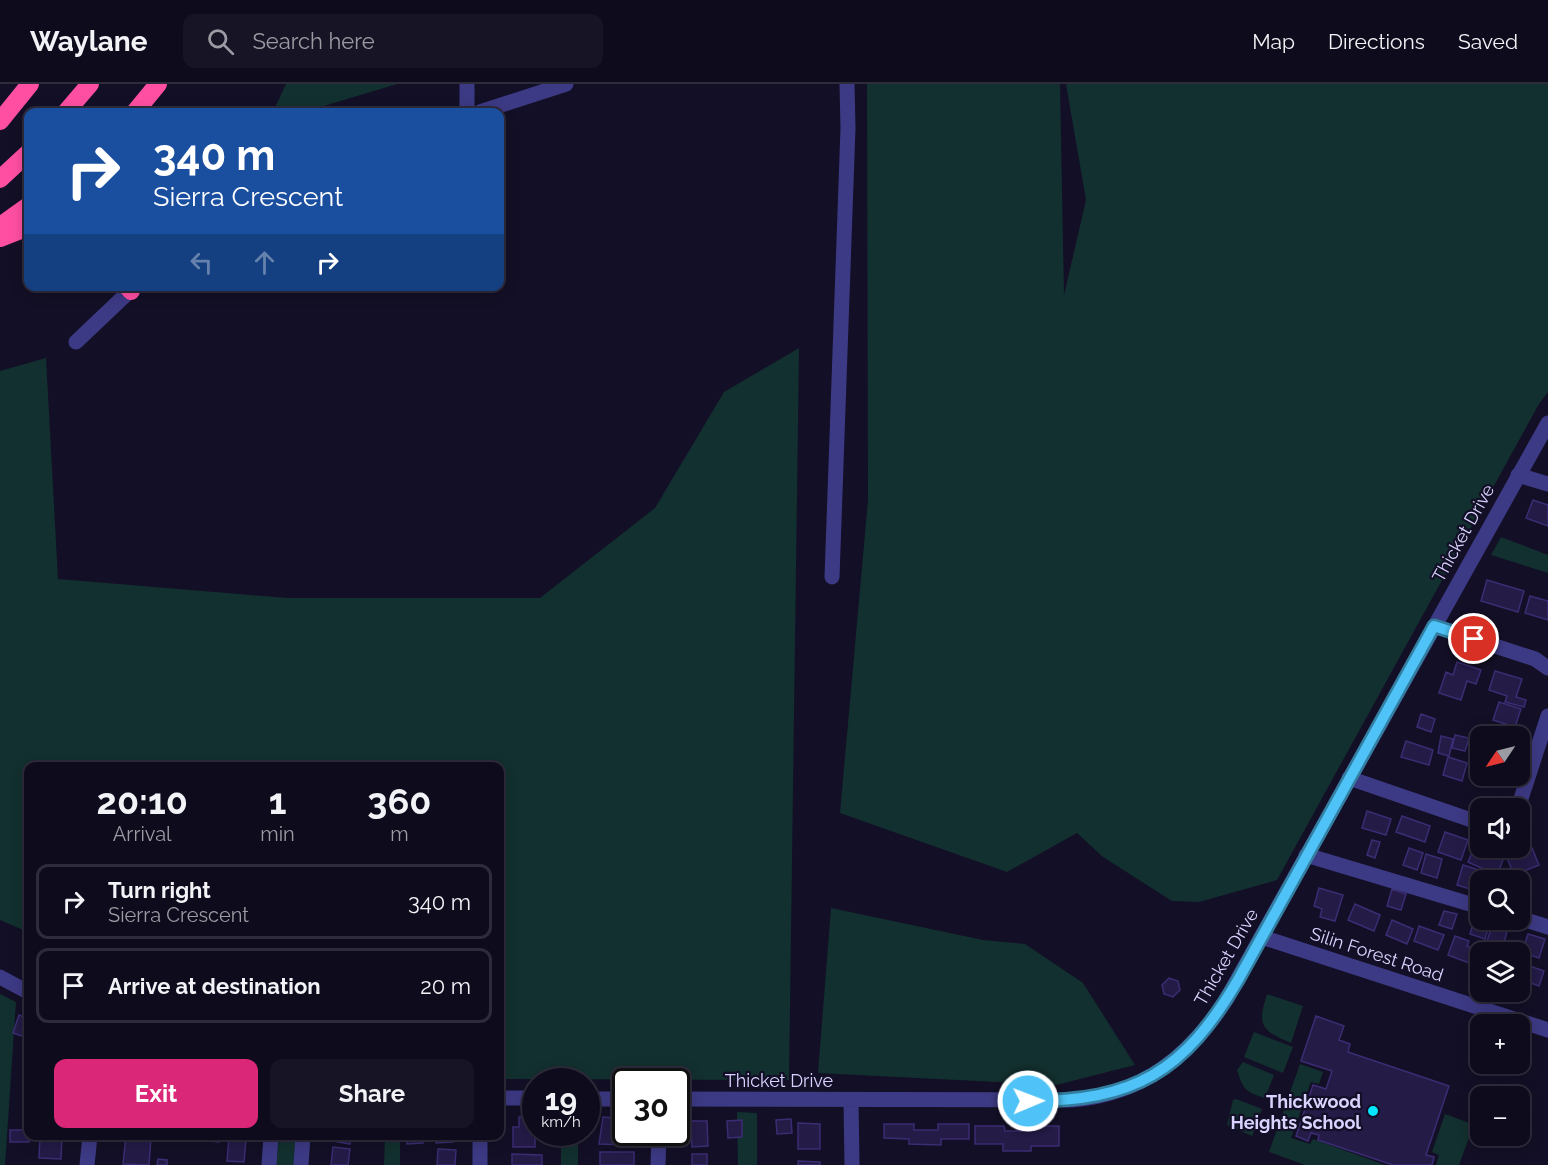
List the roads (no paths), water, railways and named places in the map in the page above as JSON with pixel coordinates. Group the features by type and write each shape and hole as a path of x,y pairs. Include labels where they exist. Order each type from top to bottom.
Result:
{"highway":[{"path":"0,121 30,84"},
{"path":"69,108 90,84"},
{"path":"138,108 158,84"},
{"path":"151,108 170,84"},
{"path":"0,179 24,157"},
{"path":"0,226 24,209"},
{"path":"0,238 24,229"}],"street":[{"path":"466,108 467,84"},
{"path":"492,108 566,84"},
{"path":"832,577 848,128 847,84"},
{"path":"76,342 128,291"},
{"name":"Thicket Drive","path":"690,1100 1061,1101 1094,1098 1129,1088 1159,1072 1173,1061 1202,1033 1226,1000 1548,423"},
{"path":"1518,475 1548,484"},
{"path":"1434,626 1535,659 1548,668"},
{"path":"1521,798 1548,716"},
{"path":"1349,778 1470,820"},
{"path":"1306,855 1470,904"},
{"path":"1530,921 1548,927"},
{"name":"Silin Forest Road","path":"1262,938 1548,1030"},
{"path":"0,977 24,990"},
{"path":"504,1098 522,1098"},
{"path":"851,1100 852,1165"},
{"path":"87,1165 90,1140"},
{"path":"269,1165 270,1140"},
{"path":"301,1165 303,1140"},
{"path":"480,1140 480,1165"},
{"path":"658,1165 659,1146"}],"place":[{"name":"Thickwood Heights School","path":"1373,1111"}]}
